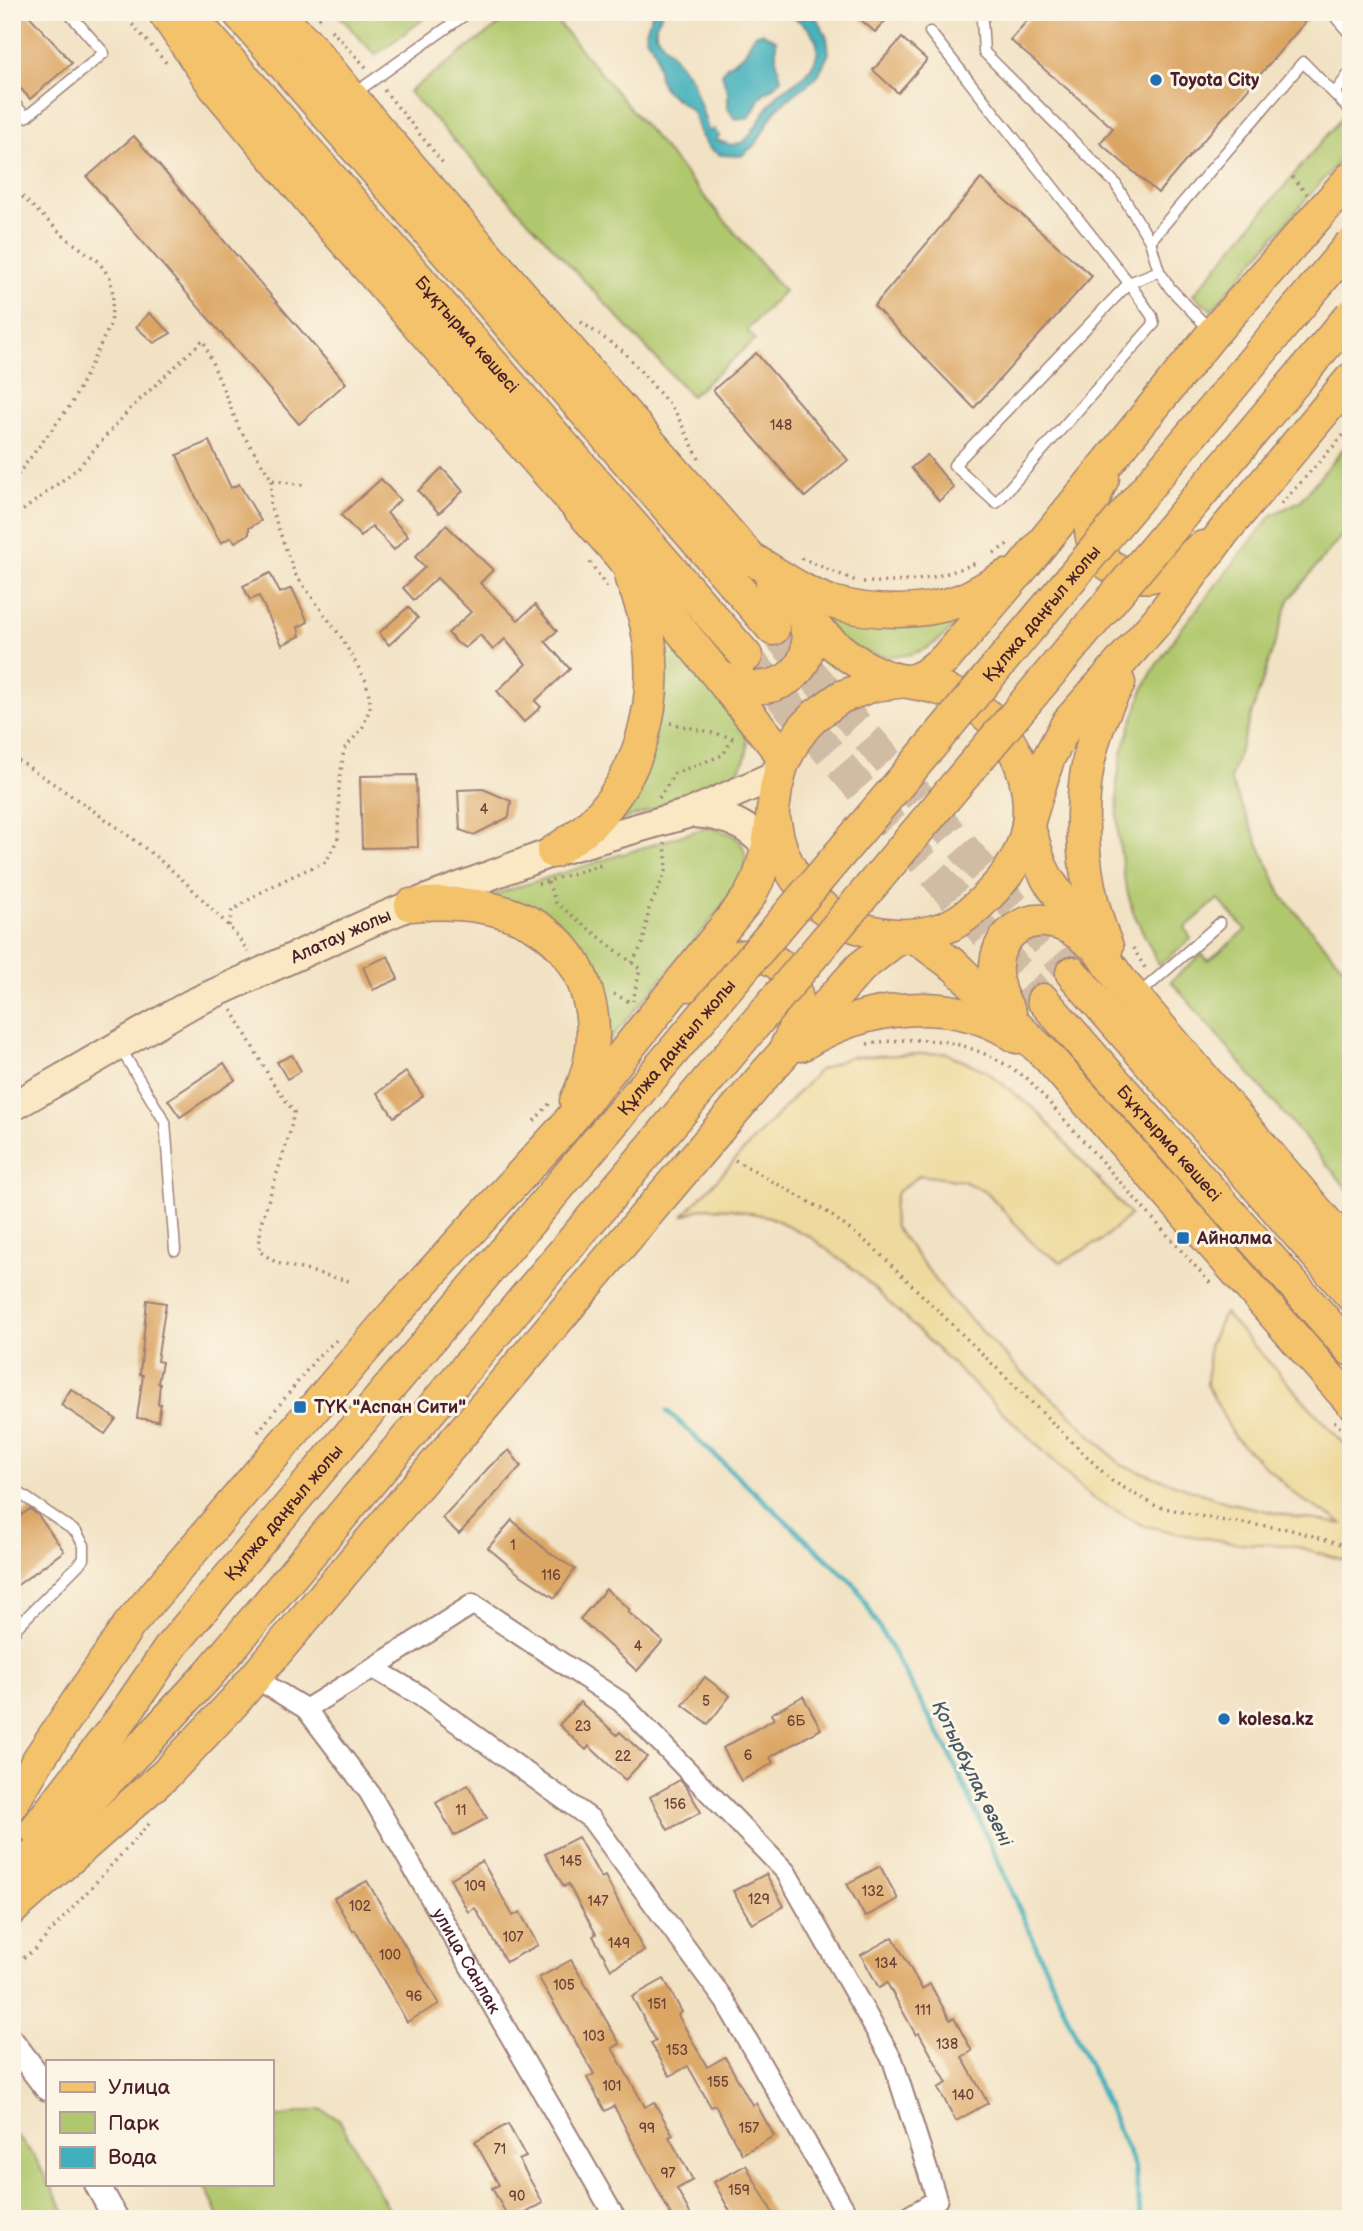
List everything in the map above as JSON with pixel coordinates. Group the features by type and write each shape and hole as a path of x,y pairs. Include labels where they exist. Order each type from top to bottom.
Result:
{"main road":[{"path":"164,12 215,87 327,220 618,552 780,752 782,765"},
{"name":"Бұқтырма көшесі","path":"187,12 746,656"},
{"path":"239,12 774,629"},
{"path":"274,12 307,43 751,558 832,645 876,673 899,682 935,687 953,693 968,701 998,726 1009,740 1024,774 1028,793 1028,824 1040,864 1048,880 1129,973 1351,1251"},
{"path":"751,558 802,589 830,602 863,609 921,609 964,599 1017,555 1118,449 1213,333 1351,178"},
{"name":"Құлжа даңғыл жолы","path":"12,1860 121,1718 172,1644 1351,244"},
{"path":"12,1877 147,1741 208,1675 1351,315"},
{"path":"1129,973 1102,934 1083,840 1087,780 1099,721 1111,695 1158,620 1225,530 1351,379"},
{"path":"1118,449 1097,490 1091,506 1089,525 1092,539 1101,557 1113,568 1132,575 1149,577 1164,572 1225,530"},
{"path":"551,867 609,804 631,767 648,717 652,674 650,646 638,595 618,552"},
{"path":"12,1804 40,1757 129,1625 396,1312 563,1129 638,1016 748,897 760,877 768,847 782,765 805,726 829,705 858,690 914,680 925,675 944,659 1017,555"},
{"path":"719,676 739,686 757,688 776,685 791,676 802,663 807,647 807,627 802,615"},
{"path":"12,1909 166,1774 255,1678 774,1065 861,967 893,942 952,925 989,895 1018,860 1048,760 1068,722 1158,620"},
{"path":"690,813 771,777 782,765"},
{"path":"774,804 778,842 795,878"},
{"path":"690,813 729,818 756,835 820,907 853,927 907,936 922,942 946,959 1038,1047"},
{"name":"Алатау жолы","path":"12,1107 191,1004 411,905 551,867 690,813"},
{"path":"411,905 462,903 502,912 547,933 575,961 590,1003 593,1041 579,1096 563,1129"},
{"path":"1129,973 1078,932 1045,921 1031,922 1018,926 1004,940 997,957 996,984 1000,999 1038,1047 1341,1411"},
{"path":"638,1016 674,997 725,961 752,956 766,959 779,964 788,972 797,994 796,1021 790,1040 774,1065"},
{"path":"1072,973 1351,1295"},
{"name":"Бұқтырма көшесі","path":"1043,1000 1351,1350"},
{"path":"774,1065 826,1029 909,1009 934,1009 986,1022 1038,1047"}],"street":[{"path":"255,1678 306,1709 473,1604 621,1702 786,1872 893,2061 937,2200 904,2219"},
{"path":"373,1668 416,1693 592,1819 725,2001 850,2219"},
{"name":"улица Санлак","path":"306,1709 369,1792 616,2219"},
{"path":"12,2042 46,2087"},
{"path":"98,2186 116,2219"}],"lane":[{"path":"12,101 26,117 104,53 68,12"},
{"path":"350,96 469,12"},
{"path":"1331,12 1351,35"},
{"path":"983,14 984,52 1115,183 1150,241 1158,271 1170,288 1213,333"},
{"path":"930,32 1129,283 1152,316 1154,324 996,502 954,465 1129,283 1158,271"},
{"path":"1150,241 1303,62 1351,111"},
{"path":"1335,93 1351,71"},
{"path":"1129,973 1220,923"},
{"path":"118,1045 165,1122 175,1250"},
{"path":"12,1488 76,1532 85,1545 84,1559 17,1627 12,1636"}],"path":[{"path":"126,12 131,23 168,65"},
{"path":"314,12 365,65"},
{"path":"1292,177 1311,198"},
{"path":"12,187 66,238 98,261 110,278 113,295 111,323 72,403 12,482"},
{"path":"572,314 590,330 624,352 633,362 675,411 703,465"},
{"path":"12,519 77,469 129,410 203,340 239,428 272,480 270,505 296,574 341,637 366,681 371,705 362,729 344,749 338,838 326,862 283,880 250,898 232,911 229,926"},
{"path":"1277,507 1350,426"},
{"path":"272,480 303,485"},
{"path":"993,554 1017,555"},
{"path":"795,555 857,581 894,583 925,580 984,559"},
{"path":"586,556 612,598"},
{"path":"648,717 732,739"},
{"path":"657,808 659,797 675,773 723,755 738,734"},
{"path":"12,756 134,839 184,879 238,936 261,972"},
{"path":"632,963 643,943 649,909 667,869 664,840"},
{"path":"551,867 556,903 640,969 632,1003 638,1016"},
{"path":"221,990 272,1083 294,1112 261,1223 259,1251 277,1263 349,1281"},
{"path":"866,1045 940,1039 973,1048 1012,1067 1028,1079 1221,1294"},
{"path":"735,1160 827,1212 874,1248 1112,1481 1156,1506 1218,1520 1288,1529 1351,1547"},
{"path":"1341,1411 1351,1440"},
{"path":"12,1966 35,1950 154,1819"}],"green space":[{"path":"336,12 433,12 375,55"},
{"path":"516,12 549,12 784,291 747,330 755,340 691,396 409,92"},
{"path":"1343,116 1351,123 1351,147 1212,310 1193,295"},
{"path":"1351,439 1351,524 1289,600 1230,780 1282,896 1351,976 1351,1193 1171,981 1202,954 1208,961 1246,930 1218,899 1185,928 1191,939 1159,965 1133,912 1125,883 1118,835 1117,782 1122,753 1142,692 1153,670 1181,629 1272,515 1300,501"},
{"path":"981,598 935,643 912,654 899,656 874,654 839,638 832,631 817,602"},
{"path":"650,605 746,736 747,751 738,770 722,785 593,831 629,788"},
{"path":"708,827 732,835 743,847 745,867 740,886 603,1048 598,992 486,897"},
{"path":"320,2109 339,2119 394,2219 220,2219 205,2186 273,2186 273,2118"},
{"path":"12,2130 35,2157 46,2178 46,2186 51,2186 69,2219 12,2219"}],"sand":[{"path":"946,1053 986,1071 1038,1112 1130,1215 1099,1242 1061,1262 1036,1247 988,1193 963,1181 920,1175 897,1192 893,1208 894,1226 948,1296 1021,1372 1068,1412 1121,1465 1226,1502 1344,1524 1298,1497 1235,1438 1207,1385 1209,1345 1224,1313 1351,1452 1351,1562 1290,1545 1237,1543 1142,1525 1091,1497 856,1271 809,1236 770,1217 732,1209 702,1208 683,1216 819,1070 849,1057"}],"water":[{"path":"653,12 663,12 656,24 656,34 692,80 709,132 714,129 719,136 716,140 731,145 744,142 776,97 807,73 816,59 816,40 811,32 795,19 775,12 807,12 814,15 827,38 829,53 817,77 774,112 756,144 741,156 721,155 710,149 700,134 693,112 665,90 659,78 656,52 646,37"},
{"path":"763,33 776,40 776,59 781,79 759,98 751,116 734,118 728,108 728,93 722,74 726,67 745,53 756,34"}],"building":[{"path":"12,12 26,12 72,63 30,99 12,79"},
{"path":"852,12 894,12 875,32"},
{"name":"Toyota City","path":"1035,12 1314,12 1158,193 1100,143 1113,128 1010,40"},
{"path":"902,38 927,60 898,93 873,70"},
{"path":"134,136 346,383 299,424 87,177"},
{"path":"981,179 1092,276 974,408 874,306"},
{"path":"149,313 171,333 154,343 136,327"},
{"path":"756,353 848,460 805,497 713,390"},
{"path":"209,441 231,488 239,484 261,521 249,528 249,534 235,542 231,537 221,543 200,506 177,455"},
{"path":"927,455 954,488 939,501 911,468"},
{"path":"442,468 463,491 439,513 418,491"},
{"path":"381,479 400,500 387,513 408,536 394,550 372,526 361,537 341,515"},
{"path":"446,525 493,570 480,583 518,620 535,605 557,631 545,641 570,669 535,701 541,707 524,722 497,691 526,664 505,639 493,650 480,635 465,648 448,633 471,612 437,578 414,600 403,588 425,567 415,557"},
{"path":"270,573 280,593 292,588 308,622 298,627 300,636 282,645 259,596 250,600 243,586"},
{"path":"408,607 418,618 389,645 379,633"},
{"path":"416,775 418,847 362,848 360,776"},
{"path":"483,789 511,801 509,817 474,835 460,830 458,790"},
{"path":"388,956 398,979 373,990 363,967"},
{"path":"292,1055 301,1071 287,1079 277,1062"},
{"path":"224,1063 235,1080 180,1117 168,1100"},
{"path":"406,1072 423,1096 394,1117 377,1093"},
{"path":"147,1300 166,1303 157,1361 162,1362 158,1383 158,1404 161,1404 158,1421 137,1418 143,1375 140,1374"},
{"path":"71,1389 116,1419 105,1434 61,1405"},
{"path":"509,1450 521,1466 459,1534 442,1518 490,1466"},
{"path":"30,1509 38,1515 64,1551 12,1589 12,1522"},
{"path":"512,1520 548,1552 575,1569 555,1598 519,1574 488,1548"},
{"path":"606,1589 630,1610 628,1612 663,1641 637,1671 580,1619"},
{"path":"705,1677 730,1696 708,1724 683,1705"},
{"path":"803,1696 821,1729 770,1757 773,1763 741,1781 723,1748 774,1719 771,1714"},
{"path":"580,1702 617,1735 620,1732 647,1757 625,1780 589,1746 586,1750 559,1725"},
{"path":"680,1780 701,1812 668,1830 650,1797"},
{"path":"468,1785 487,1818 454,1836 436,1803"},
{"path":"578,1837 601,1878 605,1876 644,1951 611,1969 593,1936 596,1934 568,1884 564,1887 545,1854"},
{"path":"482,1861 513,1916 520,1912 538,1945 506,1962 475,1908 468,1912 450,1879"},
{"path":"880,1866 898,1899 865,1917 847,1884"},
{"path":"766,1874 784,1906 752,1924 733,1891"},
{"path":"367,1881 439,2004 407,2022 334,1898"},
{"path":"893,1937 922,1989 930,1984 950,2020 954,2018 972,2051 962,2057 988,2103 956,2121 938,2088 947,2083 919,2033 916,2035 887,1983 879,1988 861,1955"},
{"path":"571,1960 620,2044 612,2048 645,2107 654,2102 673,2135 669,2137 693,2180 677,2189 693,2219 673,2219 614,2106 605,2111 587,2078 594,2074 539,1978"},
{"path":"664,1979 682,2012 678,2015 707,2067 725,2057 752,2105 756,2103 774,2136 742,2154 715,2105 711,2107 688,2066 670,2076 651,2043 656,2041 632,1997"},
{"path":"508,2124 526,2157 519,2160 543,2203 515,2219 509,2219 492,2188 499,2185 475,2142"},
{"path":"746,2165 776,2219 734,2219 714,2182"}],"waterway":[{"name":"Қотырбұлақ өзені","path":"667,1411 856,1586 950,1754 1134,2165 1141,2219"}],"tunnel":[{"path":"773,629 1072,973"},
{"path":"746,656 1043,1000"}],"place":[{"name":"Toyota City","path":"1156,80"},
{"name":"Айналма","path":"1183,1238"},
{"name":"ТҮК \"Аспан Сити\"","path":"300,1407"},
{"name":"kolesa.kz","path":"1224,1719"}]}
